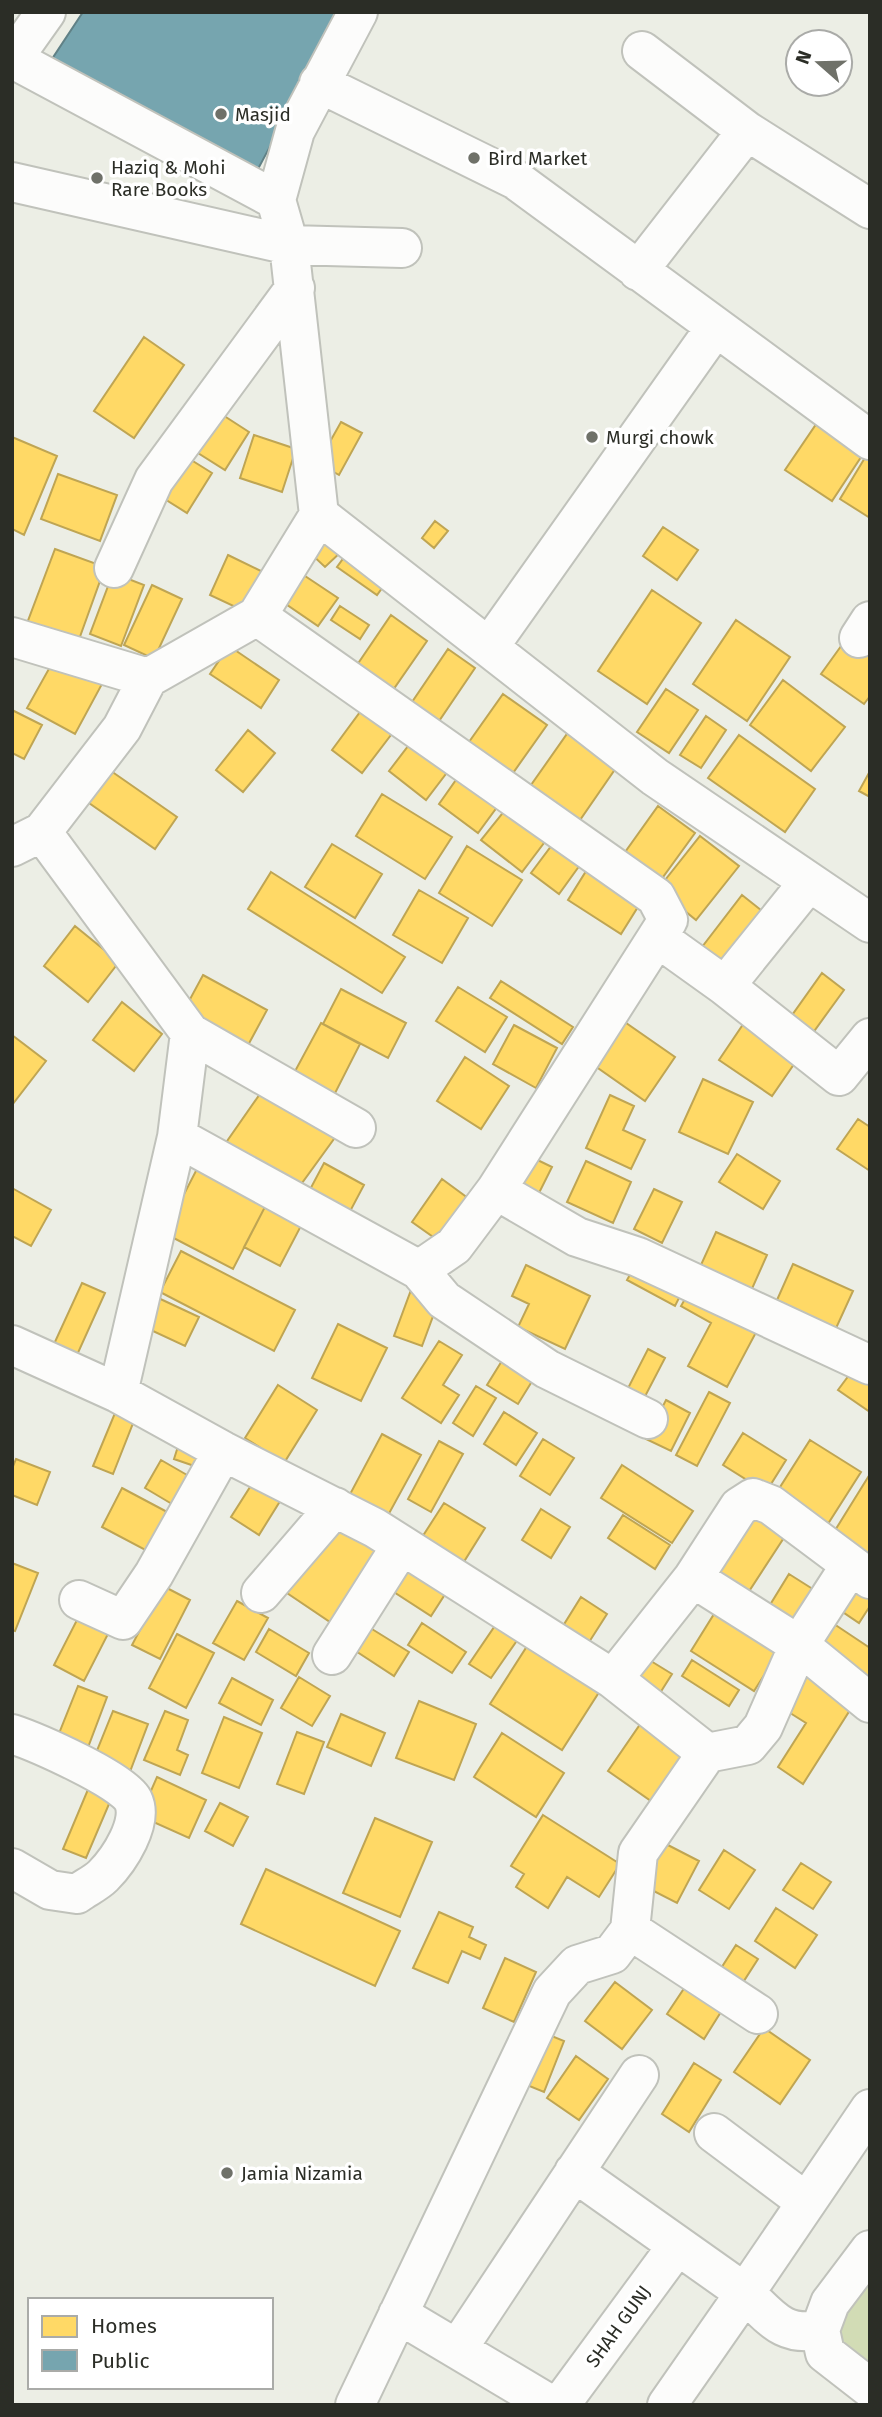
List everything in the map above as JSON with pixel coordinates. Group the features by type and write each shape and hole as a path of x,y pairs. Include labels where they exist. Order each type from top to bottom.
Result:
{"street":[{"path":"46,12 12,59 276,200"},
{"path":"356,1128 190,1033 27,840 122,728 148,678 257,617 319,515 295,288 289,245 276,200 295,131 358,12"},
{"path":"642,51 747,131 870,209"},
{"path":"319,83 516,180 870,440"},
{"path":"638,271 747,131"},
{"path":"12,182 289,245 402,248"},
{"path":"114,568 154,480 295,288"},
{"path":"489,647 715,328"},
{"path":"319,515 655,777 870,923"},
{"path":"257,617 656,897 668,920 496,1190 454,1246 419,1270"},
{"path":"12,637 148,678"},
{"path":"725,986 808,883"},
{"path":"658,939 725,986 839,1076 870,1038"},
{"path":"118,1393 177,1137 190,1033"},
{"path":"177,1137 419,1270 444,1300 547,1369 648,1419"},
{"path":"496,1190 577,1237 638,1257 870,1364"},
{"path":"12,1345 118,1393 223,1451 375,1528 613,1679 707,1754"},
{"path":"79,1600 123,1620 155,1574 223,1451"},
{"path":"355,2405 552,1992 577,1965 612,1954 630,1930 638,1853 707,1754 748,1745 763,1727 799,1645 860,1573 771,1505 753,1498 739,1507 693,1578 613,1679"},
{"path":"261,1593 335,1507"},
{"path":"332,1655 401,1546"},
{"path":"693,1578 799,1645 870,1703"},
{"path":"12,1734 109,1778 132,1798 137,1814 132,1833 104,1875 77,1894 50,1891 12,1868"},
{"path":"630,1930 758,2014"},
{"path":"458,2348 639,2075"},
{"path":"667,2405 870,2109"},
{"path":"714,2133 806,2202"},
{"path":"574,2172 745,2293 785,2329 801,2333 820,2330"},
{"name":"SHAH GUNJ","path":"560,2405 677,2246"},
{"path":"870,2250 830,2304 820,2330 825,2353 870,2388"},
{"path":"398,2314 551,2405"}],"green space":[{"path":"870,2262 870,2368 839,2346 838,2304"}],"building: Homes":[{"path":"144,337 184,365 134,438 94,411"},
{"path":"215,410 249,432 225,470 190,448"},
{"path":"821,417 867,448 832,501 785,470"},
{"path":"341,422 362,433 339,475 318,463"},
{"path":"254,435 296,449 282,492 240,478"},
{"path":"12,437 57,456 24,535 12,529"},
{"path":"180,453 212,473 187,513 155,493"},
{"path":"866,456 870,458 870,518 840,499"},
{"path":"58,474 117,495 100,541 41,519"},
{"path":"435,521 448,531 434,548 422,538"},
{"path":"663,527 698,550 677,580 643,556"},
{"path":"327,534 343,550 325,567 309,552"},
{"path":"55,549 105,567 77,645 26,626"},
{"path":"228,555 263,572 244,611 210,595"},
{"path":"345,556 385,584 377,595 337,567"},
{"path":"296,570 338,598 318,626 277,598"},
{"path":"113,573 144,585 121,646 90,634"},
{"path":"152,585 182,599 154,659 124,645"},
{"path":"652,590 701,623 647,704 598,671"},
{"path":"340,606 369,625 360,639 331,620"},
{"path":"391,615 427,641 393,690 357,665"},
{"path":"736,620 790,657 747,721 693,684"},
{"path":"849,635 870,649 870,696 864,704 821,674"},
{"path":"229,646 279,680 261,708 210,674"},
{"path":"448,649 475,668 437,724 410,705"},
{"path":"55,658 102,684 75,734 27,708"},
{"path":"783,680 845,727 811,771 750,725"},
{"path":"666,689 698,710 669,753 637,732"},
{"path":"503,694 547,725 513,773 469,742"},
{"path":"363,708 394,731 362,773 332,750"},
{"path":"12,710 42,725 24,759 12,753"},
{"path":"706,716 726,730 701,768 680,755"},
{"path":"248,730 275,753 243,792 216,770"},
{"path":"569,731 618,765 580,820 531,785"},
{"path":"739,735 815,789 785,832 708,778"},
{"path":"415,737 452,766 426,800 389,771"},
{"path":"463,770 503,799 478,833 439,804"},
{"path":"111,771 177,817 155,849 89,803"},
{"path":"870,771 870,797 859,791"},
{"path":"382,794 452,837 425,879 356,836"},
{"path":"510,804 550,835 522,872 481,840"},
{"path":"658,806 695,833 655,888 618,862"},
{"path":"700,836 739,866 696,920 658,889"},
{"path":"558,837 585,858 559,894 531,873"},
{"path":"332,844 382,874 355,918 305,887"},
{"path":"467,846 522,880 492,926 439,893"},
{"path":"593,860 646,894 621,934 568,900"},
{"path":"271,872 405,957 382,993 248,909"},
{"path":"419,890 468,918 442,963 393,935"},
{"path":"742,895 771,918 732,970 702,947"},
{"path":"75,926 119,962 88,1002 44,966"},
{"path":"822,973 844,990 807,1041 785,1025"},
{"path":"203,975 267,1010 246,1049 182,1014"},
{"path":"501,981 573,1027 562,1044 490,998"},
{"path":"458,987 507,1017 485,1052 436,1021"},
{"path":"341,989 406,1023 388,1058 323,1024"},
{"path":"122,1002 162,1034 134,1071 93,1040"},
{"path":"616,1016 675,1057 645,1101 585,1059"},
{"path":"748,1017 801,1054 772,1096 719,1060"},
{"path":"321,1023 360,1044 328,1107 287,1086"},
{"path":"514,1025 557,1048 536,1088 493,1064"},
{"path":"12,1035 46,1061 12,1105"},
{"path":"465,1057 509,1086 481,1129 437,1101"},
{"path":"703,1079 753,1102 728,1154 679,1132"},
{"path":"269,1081 339,1132 294,1194 225,1144"},
{"path":"610,1095 634,1106 623,1130 645,1140 631,1169 586,1148"},
{"path":"858,1119 870,1127 870,1171 837,1149"},
{"path":"523,1153 552,1167 534,1203 505,1189"},
{"path":"737,1154 780,1181 763,1209 719,1182"},
{"path":"586,1161 631,1182 613,1223 567,1202"},
{"path":"324,1163 364,1185 346,1219 306,1197"},
{"path":"199,1165 268,1201 233,1269 164,1233"},
{"path":"442,1179 476,1204 446,1246 412,1222"},
{"path":"12,1188 51,1210 31,1246 12,1236"},
{"path":"654,1189 682,1202 662,1243 634,1229"},
{"path":"267,1203 303,1222 280,1266 244,1247"},
{"path":"716,1232 767,1255 751,1291 700,1267"},
{"path":"181,1251 295,1310 274,1351 160,1292"},
{"path":"638,1260 685,1286 675,1306 627,1280"},
{"path":"793,1264 853,1291 832,1337 773,1309"},
{"path":"526,1265 590,1296 565,1349 518,1327 529,1304 512,1296"},
{"path":"82,1283 105,1293 77,1355 54,1344"},
{"path":"693,1285 761,1323 727,1387 688,1366 711,1323 681,1306"},
{"path":"411,1290 439,1300 422,1346 394,1336"},
{"path":"154,1296 199,1317 185,1346 140,1325"},
{"path":"338,1324 387,1348 361,1401 312,1378"},
{"path":"439,1341 462,1355 443,1385 459,1395 441,1423 402,1398"},
{"path":"648,1349 665,1358 640,1406 623,1398"},
{"path":"508,1351 539,1370 518,1404 487,1385"},
{"path":"858,1363 870,1371 870,1412 838,1390"},
{"path":"278,1385 317,1410 284,1463 245,1438"},
{"path":"476,1386 496,1398 473,1436 453,1423"},
{"path":"709,1392 730,1403 697,1466 676,1455"},
{"path":"666,1400 690,1413 671,1451 646,1439"},
{"path":"120,1401 139,1408 113,1474 93,1466"},
{"path":"504,1412 537,1433 516,1465 484,1444"},
{"path":"743,1433 786,1460 766,1492 723,1465"},
{"path":"382,1434 421,1455 386,1519 348,1498"},
{"path":"543,1439 574,1458 550,1495 520,1476"},
{"path":"180,1440 210,1450 203,1469 174,1459"},
{"path":"810,1440 861,1472 826,1527 775,1495"},
{"path":"439,1441 463,1454 431,1512 408,1499"},
{"path":"16,1459 50,1472 37,1505 12,1495 12,1469"},
{"path":"161,1460 194,1479 177,1507 145,1488"},
{"path":"622,1465 693,1511 672,1543 601,1498"},
{"path":"259,1473 287,1490 259,1535 231,1517"},
{"path":"870,1474 870,1554 834,1532"},
{"path":"122,1488 171,1514 151,1553 102,1527"},
{"path":"444,1503 485,1528 460,1568 419,1542"},
{"path":"750,1504 789,1530 742,1602 703,1576"},
{"path":"541,1509 570,1527 551,1558 522,1540"},
{"path":"623,1515 670,1545 655,1569 608,1538"},
{"path":"330,1516 382,1552 333,1624 281,1589"},
{"path":"404,1554 451,1585 431,1616 383,1585"},
{"path":"12,1563 38,1573 15,1631 12,1630"},
{"path":"789,1574 819,1593 795,1632 765,1613"},
{"path":"870,1584 870,1606 859,1623 831,1604"},
{"path":"163,1586 190,1600 160,1659 132,1645"},
{"path":"581,1597 607,1614 584,1650 558,1634"},
{"path":"237,1601 268,1618 244,1660 213,1643"},
{"path":"719,1606 782,1647 754,1691 691,1651"},
{"path":"80,1614 110,1630 84,1681 54,1665"},
{"path":"503,1614 525,1629 491,1678 469,1664"},
{"path":"828,1620 870,1648 870,1685 811,1646"},
{"path":"359,1621 409,1652 394,1676 345,1644"},
{"path":"422,1623 466,1652 452,1673 408,1645"},
{"path":"269,1629 309,1653 296,1676 256,1652"},
{"path":"177,1634 214,1653 186,1708 149,1688"},
{"path":"531,1640 603,1686 562,1750 490,1704"},
{"path":"646,1658 672,1674 655,1701 629,1685"},
{"path":"692,1660 739,1690 729,1706 682,1676"},
{"path":"805,1665 857,1699 803,1784 778,1767 806,1723 779,1706"},
{"path":"299,1677 330,1696 312,1726 281,1708"},
{"path":"232,1678 273,1700 261,1725 219,1703"},
{"path":"78,1686 107,1697 84,1758 54,1746"},
{"path":"419,1701 476,1724 454,1780 396,1758"},
{"path":"113,1711 148,1724 128,1777 92,1763"},
{"path":"165,1711 188,1720 177,1750 188,1755 180,1775 144,1760"},
{"path":"341,1714 385,1733 371,1766 327,1747"},
{"path":"224,1717 262,1733 239,1788 202,1773"},
{"path":"641,1723 685,1754 651,1801 608,1771"},
{"path":"297,1732 324,1742 304,1794 277,1784"},
{"path":"502,1733 564,1773 536,1817 474,1777"},
{"path":"157,1777 206,1800 189,1838 140,1816"},
{"path":"89,1787 112,1797 86,1858 63,1849"},
{"path":"220,1803 248,1817 233,1846 205,1831"},
{"path":"543,1815 620,1864 599,1897 567,1877 548,1908 516,1887 524,1874 511,1866"},
{"path":"375,1818 432,1842 400,1917 343,1893"},
{"path":"662,1842 699,1861 677,1903 640,1884"},
{"path":"724,1850 755,1870 729,1909 699,1890"},
{"path":"801,1863 831,1882 813,1909 783,1890"},
{"path":"266,1869 400,1931 375,1986 241,1924"},
{"path":"776,1908 817,1935 795,1968 755,1941"},
{"path":"439,1912 473,1927 469,1937 486,1945 480,1959 462,1951 448,1983 413,1968"},
{"path":"736,1945 758,1959 740,1987 718,1973"},
{"path":"505,1958 536,1972 514,2022 483,2008"},
{"path":"693,1975 729,1999 704,2039 667,2014"},
{"path":"615,1982 652,2010 622,2049 585,2021"},
{"path":"764,2028 810,2060 780,2104 734,2072"},
{"path":"537,2030 564,2041 544,2092 517,2081"},
{"path":"576,2056 608,2079 579,2120 547,2098"},
{"path":"694,2063 721,2080 689,2132 662,2114"}],"building: Public":[{"name":"Masjid","path":"83,12 342,12 258,169 52,59"}],"place":[{"name":"Masjid","path":"221,114"},
{"name":"Bird Market","path":"474,158"},
{"name":"Haziq & Mohi Rare Books","path":"97,178"},
{"name":"Murgi chowk","path":"592,437"},
{"name":"Jamia Nizamia","path":"227,2173"}]}
